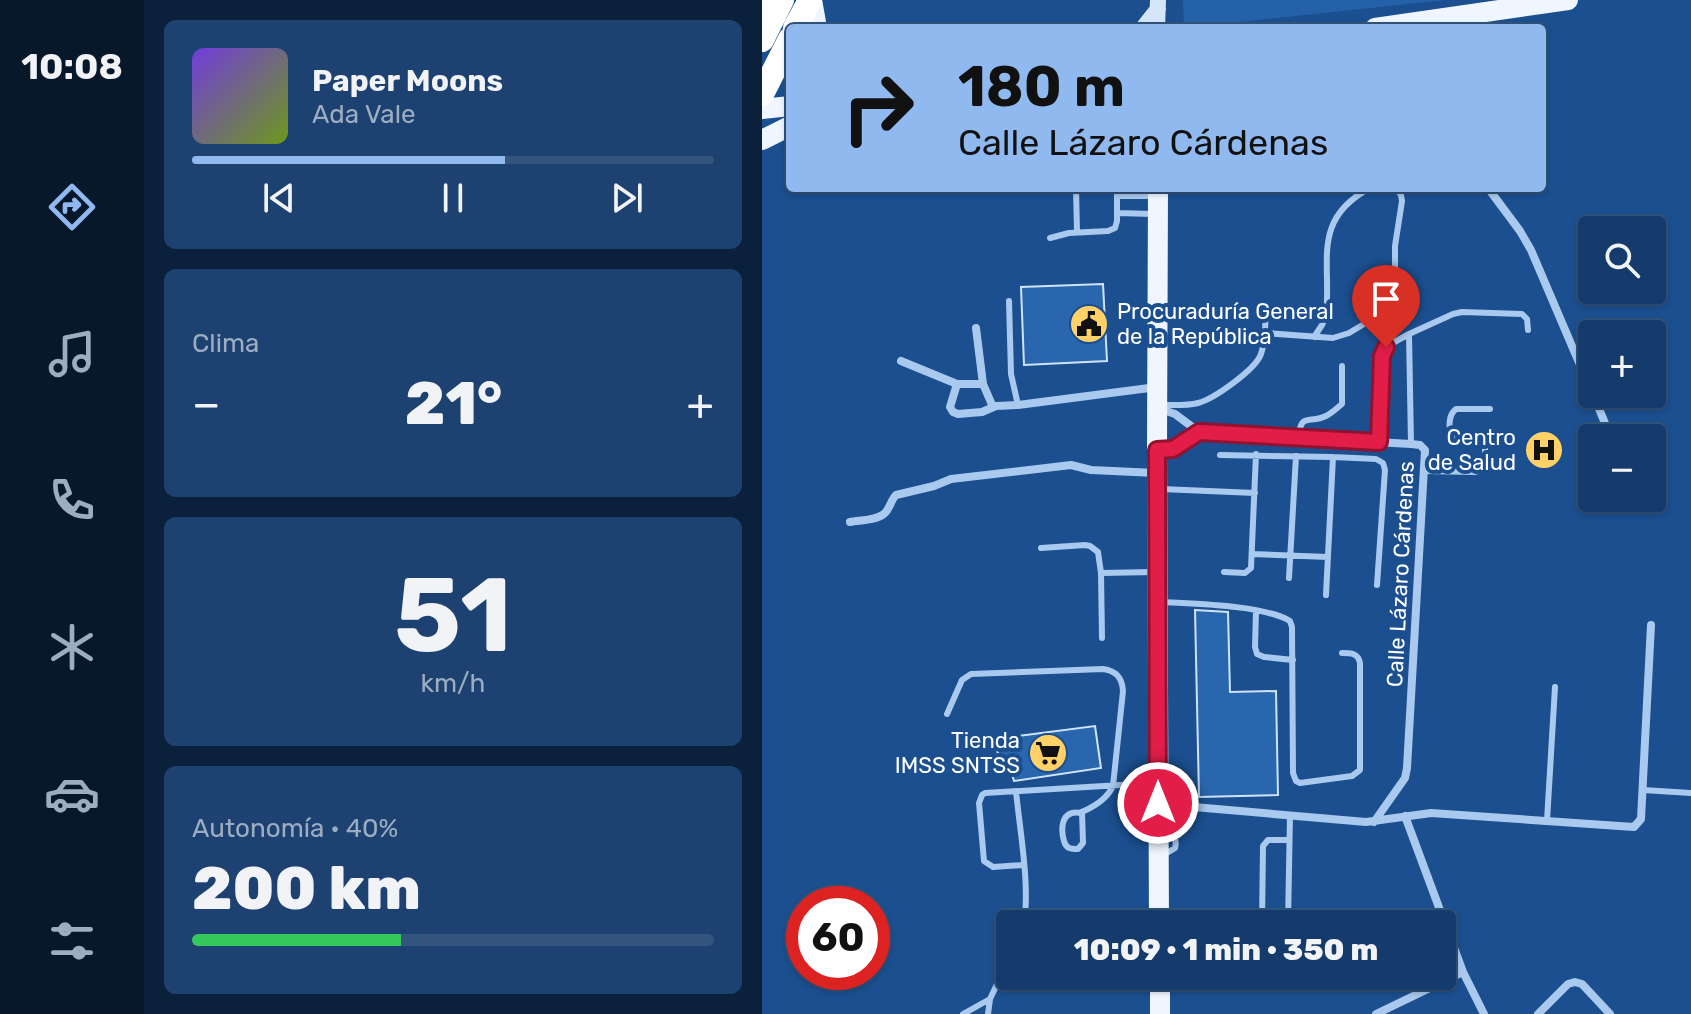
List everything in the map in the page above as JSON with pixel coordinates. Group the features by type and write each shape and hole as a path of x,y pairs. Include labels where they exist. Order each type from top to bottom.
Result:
{"highway":[{"path":"764,86 782,0"},
{"path":"797,24 811,0"}],"main road":[{"path":"811,0 816,24"},
{"path":"1403,24 1568,0"},
{"path":"1146,24 1158,4"},
{"path":"1157,24 1158,4"},
{"path":"1158,4 1169,24"},
{"path":"762,109 786,106"},
{"path":"762,140 786,128"},
{"path":"1158,199 1159,910"},
{"path":"1160,990 1160,1014"}],"street":[{"path":"1491,192 1531,250 1578,360"},
{"path":"976,328 983,384 993,407"},
{"path":"901,361 957,384 983,384"},
{"path":"957,384 950,407 955,413 982,412 993,407 1018,405 1157,400 1199,432"},
{"name":"Calle Lázaro Cárdenas","path":"1157,450 1173,449 1199,432 1411,444 1420,445 1425,450 1407,768 1405,778 1374,822"},
{"path":"850,522 876,518 887,511 896,495 951,479 1071,465 1157,481"},
{"path":"1158,793 1290,815 1374,822 1431,813 1631,828 1641,819 1651,625"},
{"path":"1405,816 1463,972 1484,1014"},
{"path":"1376,1014 1463,972"},
{"path":"1538,1014 1568,984 1575,982 1582,984 1610,1014"}],"lane":[{"path":"1076,192 1077,232"},
{"path":"1050,238 1077,232 1112,230 1116,224 1117,192 1158,199"},
{"path":"1314,337 1326,316 1327,238 1336,217 1365,192"},
{"path":"1265,333 1333,338 1349,333 1379,315 1391,297 1395,281 1395,246 1402,201 1399,192"},
{"path":"1117,213 1158,199"},
{"path":"1009,301 1011,374 1018,405"},
{"path":"1157,400 1189,405 1205,401 1254,366 1261,355 1266,310"},
{"path":"1379,442 1383,353 1386,347 1462,312 1522,314 1527,319 1528,330"},
{"path":"1409,334 1411,444"},
{"path":"1299,437 1301,422 1327,415 1342,404 1342,366"},
{"path":"1425,471 1475,472 1482,469 1485,446 1479,441 1453,437 1450,418 1456,409 1490,409"},
{"path":"1224,572 1248,571 1252,564 1256,454"},
{"path":"1220,455 1380,460 1385,466 1377,585"},
{"path":"1289,578 1296,456"},
{"path":"1326,595 1333,457"},
{"path":"1157,481 1255,493"},
{"path":"1041,548 1090,546 1098,552 1102,638"},
{"path":"1252,554 1328,557"},
{"path":"1101,573 1157,572"},
{"path":"1158,602 1223,606 1290,621 1296,781 1304,783 1358,773 1360,659 1354,654 1342,653"},
{"path":"1256,611 1257,654 1293,660"},
{"path":"947,714 962,680 971,674 1103,669 1118,675 1123,682 1123,691 1113,786 1107,796 1082,812 1068,814 1063,819 1064,840 1070,849 1078,849 1083,843 1082,812"},
{"path":"1547,821 1555,687"},
{"path":"1023,865 989,866 984,861 980,799 985,793 1113,786 1158,793"},
{"path":"1643,790 1691,793"},
{"path":"1016,791 1025,910"},
{"path":"1288,910 1290,815"},
{"path":"1262,910 1263,846 1268,840 1289,840"},
{"path":"988,1014 996,986"},
{"path":"963,1014 990,999"}],"shaded area":[{"path":"1183,0 1446,0 1221,24 1184,24"}],"building":[{"name":"Procuraduría General de la República","path":"1103,284 1107,361 1024,365 1021,287"},
{"path":"1195,610 1228,612 1230,692 1276,691 1278,795 1199,797"},
{"name":"Tienda IMSS SNTSS","path":"1095,726 1101,768 1014,781 1010,768 1001,770 995,739"}],"place":[{"name":"Procuraduría General de la República","path":"1089,324"},
{"name":"Centro de Salud","path":"1544,450"},
{"name":"Tienda IMSS SNTSS","path":"1048,753"}],"route":[{"path":"1158,803 1157,450 1173,449 1199,432 1379,442 1382,356 1386,347"}]}
